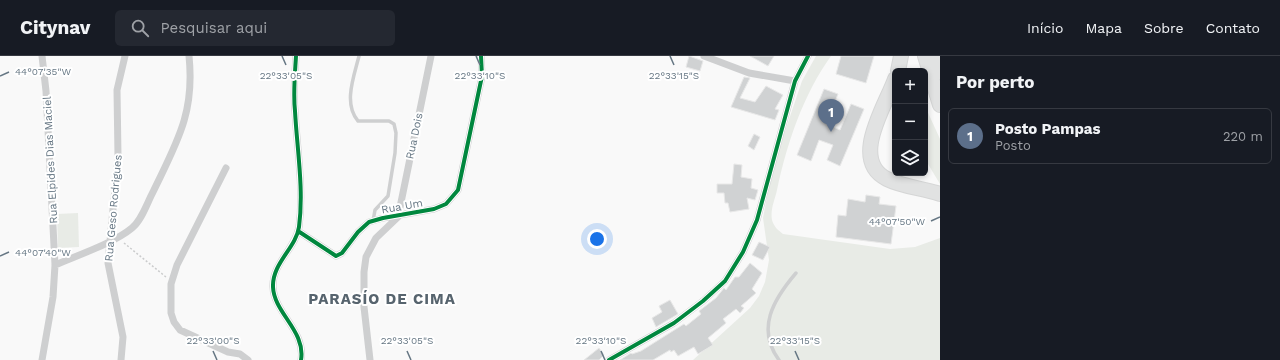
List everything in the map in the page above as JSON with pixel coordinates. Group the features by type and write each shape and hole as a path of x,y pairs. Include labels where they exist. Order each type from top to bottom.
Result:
{"highway":[{"path":"899,68 901,56"},
{"path":"924,56 940,105"},
{"path":"935,56 940,72"},
{"path":"892,86 871,137 869,148 874,166 885,178 940,194"}],"street":[{"name":"Rua Elpides Dias Maciel","path":"42,56 46,91 56,265 53,297 42,360"},
{"name":"Rua Geso Rodrigues","path":"121,360 123,337 108,272 109,241 118,156 117,90 125,56"},
{"path":"56,265 118,238 137,223 175,148 183,128 189,90 189,56"},
{"path":"296,56 294,109 301,202 298,231 277,268 273,286 278,303 298,338 301,350 301,360"},
{"name":"Rua Dois","path":"398,217 431,56"},
{"name":"Rua Um","path":"298,231 336,256 342,253 362,227 372,221 398,217 441,207 451,200 458,190 482,76 481,56"},
{"path":"704,56 749,73 795,81"},
{"path":"609,360 674,323 703,301 725,281 743,252 757,220 795,81 808,56"},
{"path":"226,168 205,212 182,253 172,282 172,316 177,328 228,352 240,354 248,360"},
{"path":"370,360 364,297 366,257 376,238 398,217"}],"lane":[{"path":"359,56 350,95 353,115 358,121 389,121 394,124 396,133 395,153 388,196 375,210 372,221"},
{"path":"779,360 769,344 767,333 768,323 775,304 796,273"}],"path":[{"path":"118,238 172,282"}],"shaded area":[{"path":"816,56 831,56 812,87 797,120 773,205 772,220 776,228 783,234 890,249 915,247 940,238 940,360 693,360 750,308 759,296 765,282 769,260 763,218 767,197 780,146 802,81"},
{"path":"928,113 940,139 940,184 928,164"},
{"path":"78,213 79,247 58,248 57,214"}],"building":[{"path":"689,56 703,61 700,71 686,67"},
{"path":"750,56 774,56 768,66"},
{"path":"841,56 874,56 866,83 836,74"},
{"path":"744,77 750,78 740,98 755,102 766,86 783,95 775,109 779,110 775,120 731,107"},
{"path":"824,89 838,94 826,124 840,130 851,104 864,109 840,166 827,160 833,145 819,140 811,161 797,155"},
{"path":"754,134 760,137 754,150 748,146"},
{"path":"734,164 742,165 741,177 752,179 751,188 758,190 755,200 747,198 749,209 730,212 728,203 725,203 724,193 717,193 717,184 732,184"},
{"path":"866,195 880,197 879,204 896,206 891,244 836,237 838,215 846,216 848,199 865,202"},
{"path":"759,242 770,247 763,260 752,255"},
{"path":"750,263 762,273 752,289 756,293 741,306 744,308 740,313 736,309 723,319 726,323 708,338 713,345 698,354 694,347 678,356 674,350 671,352 670,350 653,360 620,360 631,353 641,351 684,324 686,326 701,314 699,311 716,298 724,288 726,290 735,277 739,277"},
{"path":"670,300 678,314 656,327 652,318 662,312 659,306"},
{"path":"599,348 604,355 599,360 584,360"}],"cycle path":[{"path":"296,56 294,97 301,198 299,227 294,242 276,270 273,287 278,305 295,331 299,340 301,360"},
{"path":"298,231 336,256 342,253 358,232 369,222 434,209 446,204 458,190 482,76 481,56"},
{"path":"609,360 674,323 703,301 725,281 743,252 757,220 795,81 808,56"}],"place":[{"name":"Posto Pampas","path":"831,132"}],"district":[{"name":"PARASÍO DE CIMA","path":"382,299"}]}
